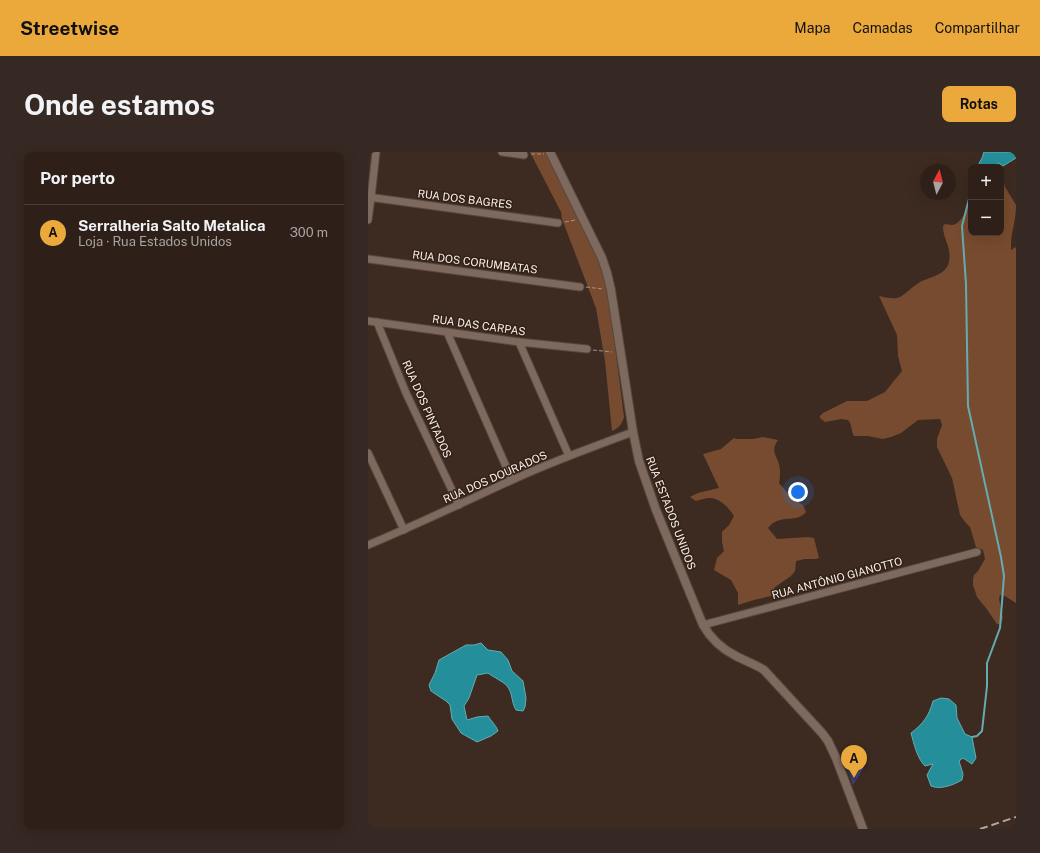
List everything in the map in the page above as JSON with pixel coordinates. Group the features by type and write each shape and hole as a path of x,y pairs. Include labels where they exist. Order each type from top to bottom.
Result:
{"street":[{"path":"368,220 376,152"},
{"path":"502,152 524,155"},
{"name":"RUA ESTADOS UNIDOS","path":"550,153 584,219 608,273 633,432 639,461 656,510 703,624 710,637 723,648 764,670 822,733 828,741 836,758 863,829"},
{"name":"RUA DOS BAGRES","path":"370,198 558,223"},
{"name":"RUA DOS CORUMBATAS","path":"368,259 580,287"},
{"name":"RUA DAS CARPAS","path":"368,321 519,342 587,349"},
{"name":"RUA DOS PINTADOS","path":"377,322 406,393 459,505"},
{"path":"447,332 512,480"},
{"path":"519,342 569,456"},
{"name":"RUA DOS DOURADOS","path":"368,545 512,480 569,456 633,432"},
{"path":"368,454 404,530"},
{"name":"RUA ANTÔNIO GIANOTTO","path":"703,624 977,552"}],"path":[{"path":"524,155 550,153"},
{"path":"558,223 584,219"},
{"path":"580,287 611,290"},
{"path":"587,349 621,353"}],"shaded area":[{"path":"530,152 548,152 586,228 604,272 608,291 624,417 620,426 612,431 605,361 596,308 562,219 561,212"},
{"path":"1004,183 1016,205 1011,238 1011,250 1016,247 1016,603 1005,596 1000,595 999,599 1003,618 1001,624 997,624 977,597 973,585 974,575 985,559 983,550 976,547 970,527 960,515 952,478 937,447 937,439 942,425 940,419 918,420 901,433 883,439 868,436 854,436 848,420 841,419 825,422 820,418 823,413 847,401 867,401 885,392 902,371 898,356 897,335 879,296 898,298 920,282 945,270 950,257 943,226 945,224 956,224 964,215 968,206 968,236 1004,236"},
{"path":"763,437 778,440 775,444 774,452 780,470 779,483 793,499 803,505 806,512 796,518 779,520 768,528 777,539 814,538 819,558 796,561 795,571 791,576 775,587 771,596 738,605 738,593 731,580 714,570 717,558 724,551 722,532 729,525 734,516 727,507 714,498 696,501 690,497 698,493 719,488 703,454 721,449 734,438 753,439"}],"water":[{"path":"984,152 1016,152 1016,158 1004,165 1004,164 999,163 979,164"},
{"path":"481,643 488,650 501,652 508,660 512,671 523,681 526,698 523,711 516,710 506,684 488,673 477,675 469,698 464,706 467,720 488,716 498,731 477,742 461,733 452,719 450,705 431,691 429,685 439,660 466,645"},
{"path":"941,698 949,699 956,705 957,718 965,734 972,737 976,758 972,764 963,758 959,761 963,774 962,780 951,785 935,787 931,786 927,775 933,764 925,766 922,763 916,751 911,733 925,719 930,711 933,701"}],"building":[{"path":"861,762 864,768 856,780 851,766"}],"waterway":[{"path":"969,200 962,226 966,284 968,406 1004,576 1000,628 987,663 987,686 982,731 977,736 972,737"}],"railway":[{"path":"980,829 1016,817"}],"place":[{"name":"Serralheria Salto Metalica","path":"854,778"}]}
